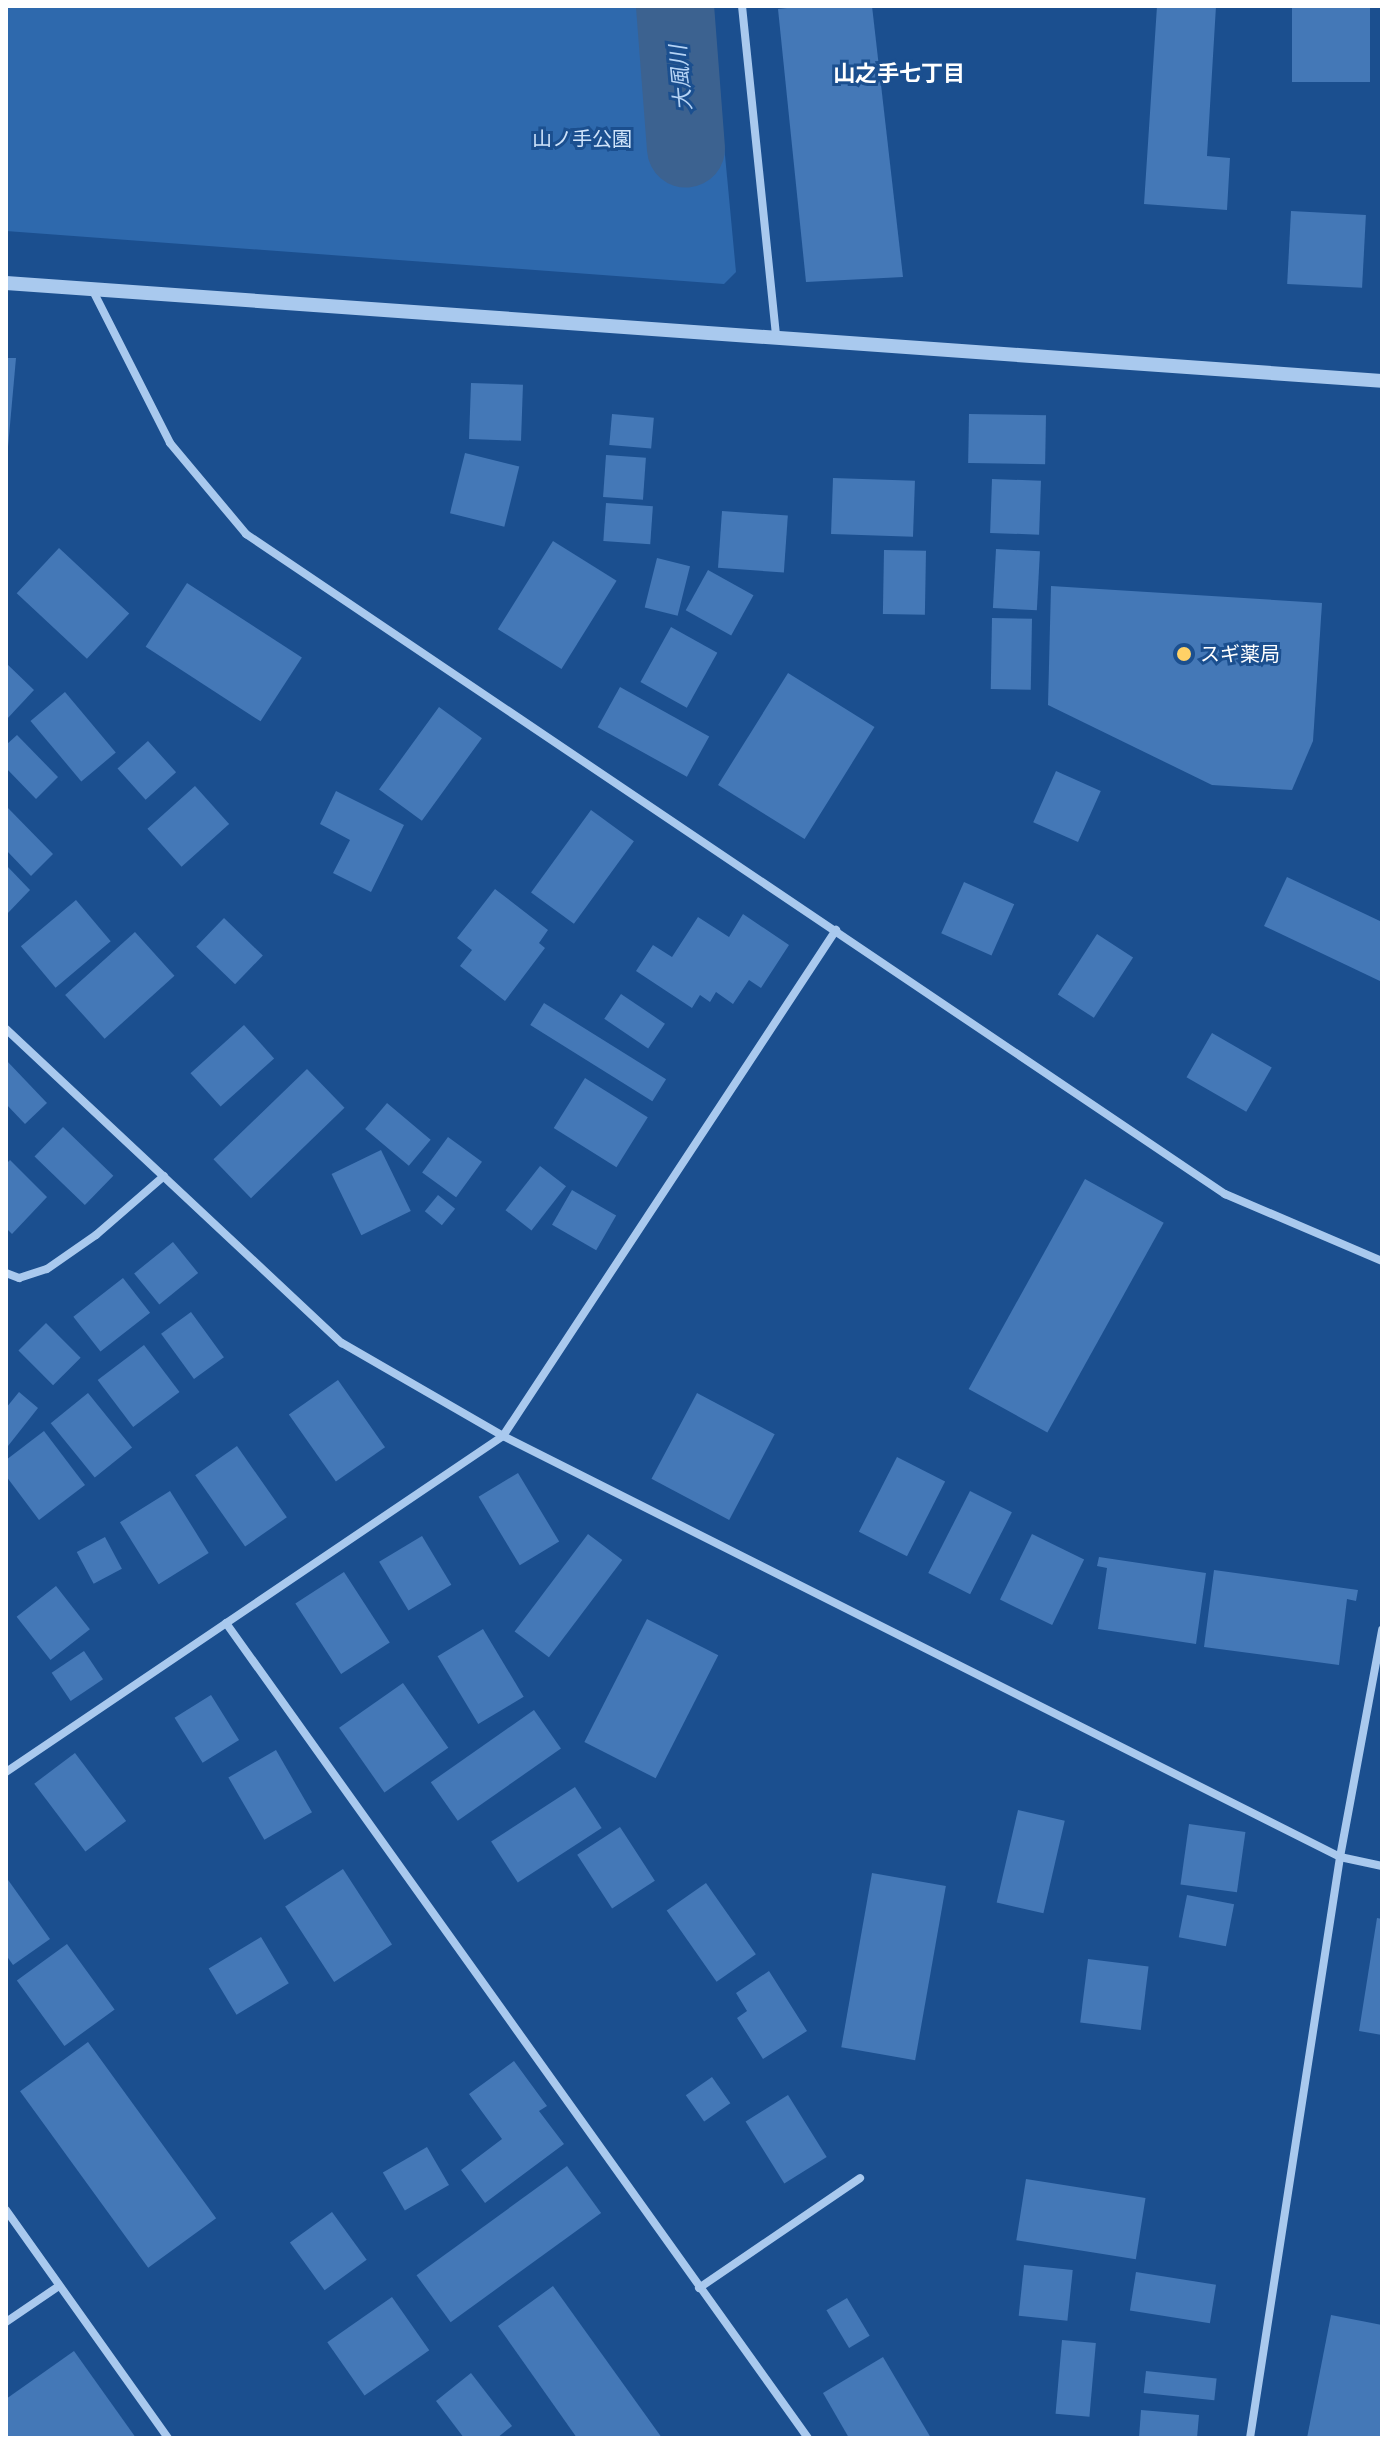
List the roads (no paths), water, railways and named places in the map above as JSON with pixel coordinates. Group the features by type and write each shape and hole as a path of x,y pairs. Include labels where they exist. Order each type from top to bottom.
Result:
{"street":[{"path":"742,6 776,335"},
{"path":"6,283 776,335 1382,381"},
{"path":"92,289 170,443 246,534 1225,1194 1382,1261"},
{"path":"6,1772 503,1436 836,930"},
{"path":"6,1029 342,1343 503,1436 1340,1857 1382,1866"},
{"path":"6,1273 19,1278 47,1269 96,1235 164,1176"},
{"path":"226,1623 808,2438"},
{"path":"1250,2438 1340,1857 1382,1630"},
{"path":"699,2288 860,2178"},
{"path":"6,2210 168,2438"},
{"path":"6,2322 59,2286"}],"waterway":[{"name":"大風川","path":"675,6 686,149"}],"place":[{"name":"スギ薬局","path":"1184,654"}],"district":[{"name":"山之手七丁目","path":"899,74"}],"park label":[{"name":"山ノ手公園","path":"582,139"}]}
